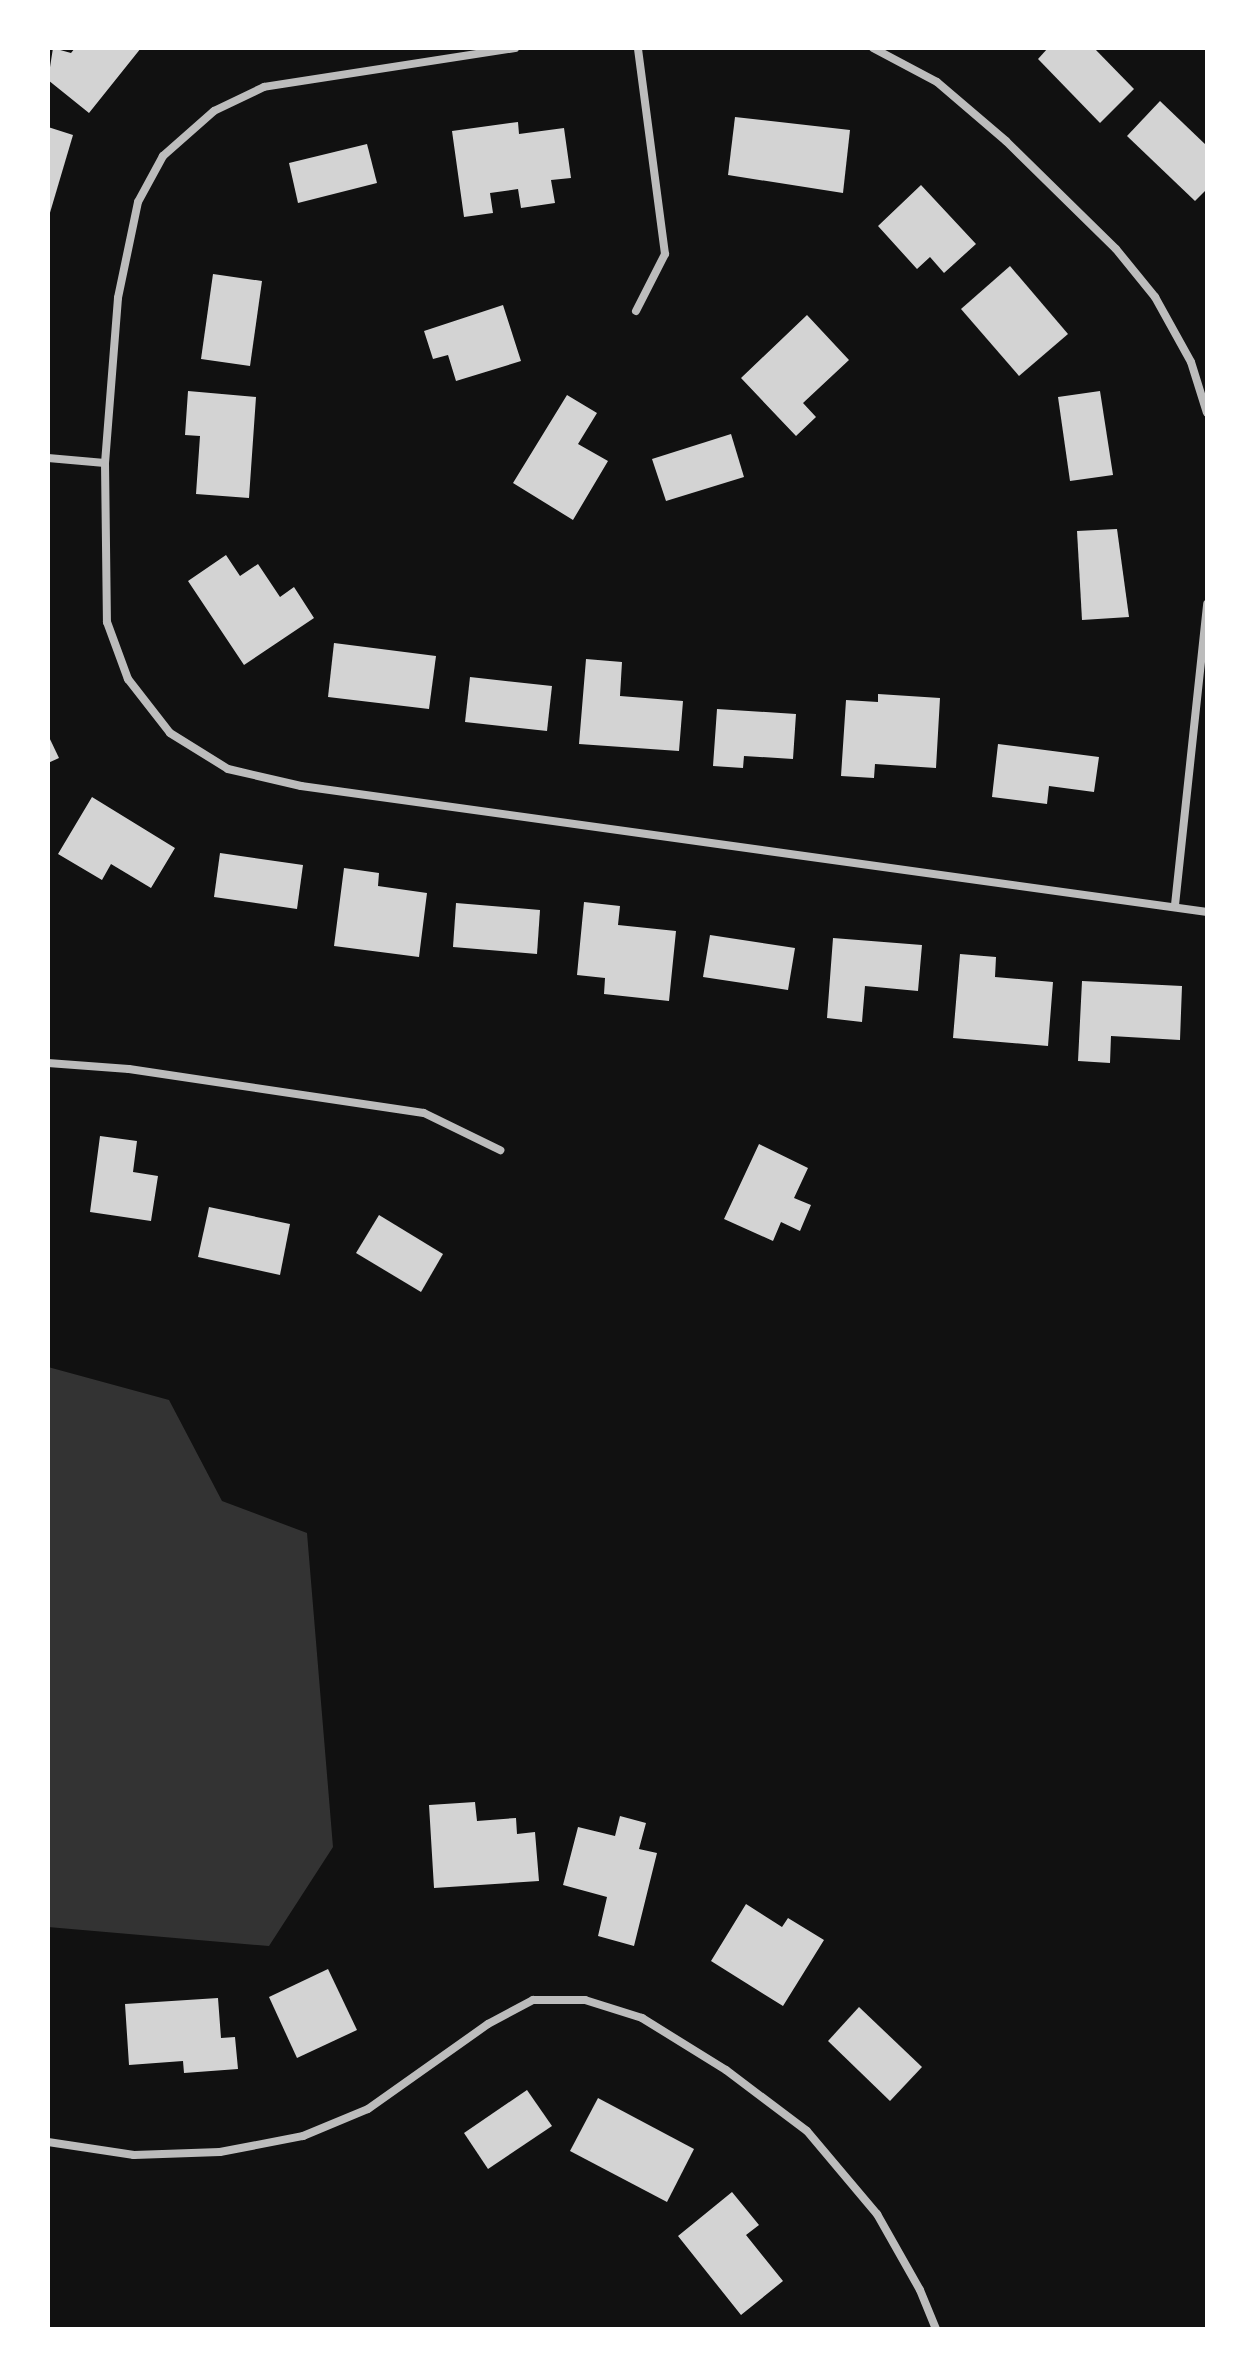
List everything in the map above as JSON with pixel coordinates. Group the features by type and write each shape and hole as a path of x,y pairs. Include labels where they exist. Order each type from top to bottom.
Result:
{"street":[{"path":"515,48 264,87 214,111 163,156 138,202 118,298 105,463 107,622 128,679 170,733 228,769 301,786 1175,905 1207,912"},
{"path":"636,311 665,254 638,48"},
{"path":"873,48 937,82 1006,141 1116,249 1155,297 1191,362 1207,413"},
{"path":"48,458 105,463"},
{"path":"1175,905 1207,604"},
{"path":"48,1063 129,1069 424,1113 500,1150"},
{"path":"48,2142 134,2155 220,2152 303,2136 368,2109 488,2024 533,2000 585,2000 642,2018 726,2070 807,2131 877,2214 936,2329"}],"shaded area":[{"path":"48,1367 169,1400 222,1501 307,1533 333,1847 269,1946 48,1927"}],"building":[{"path":"53,48 71,53 75,48 141,48 89,113 48,80"},
{"path":"1048,48 1094,48 1134,89 1100,123 1038,59"},
{"path":"1160,101 1207,146 1207,189 1195,201 1127,136"},
{"path":"735,117 850,130 843,193 728,175"},
{"path":"518,122 519,134 564,128 571,178 551,180 555,203 521,208 518,189 490,193 493,213 464,217 452,131"},
{"path":"48,127 73,135 49,216 48,216"},
{"path":"367,144 377,183 298,203 289,163"},
{"path":"921,185 976,244 944,273 930,257 917,269 878,226"},
{"path":"1010,266 1068,334 1019,376 961,309"},
{"path":"213,274 262,281 250,366 201,359"},
{"path":"503,305 521,361 456,381 448,355 433,359 424,331"},
{"path":"807,315 849,360 803,403 816,417 796,436 741,378"},
{"path":"188,391 256,397 249,498 196,494 200,436 185,435"},
{"path":"1100,391 1113,475 1070,481 1058,397"},
{"path":"567,395 597,413 578,444 608,461 573,520 513,483"},
{"path":"731,434 744,477 666,501 652,459"},
{"path":"1117,529 1129,617 1082,620 1077,531"},
{"path":"226,555 240,576 258,564 280,597 294,587 314,618 244,665 188,581"},
{"path":"334,643 436,656 429,709 328,697"},
{"path":"586,659 622,662 620,696 683,701 679,751 579,744"},
{"path":"470,677 552,686 547,731 465,722"},
{"path":"878,694 940,698 936,768 875,764 874,778 841,776 846,700 878,702"},
{"path":"717,709 796,714 793,759 744,756 743,768 713,766"},
{"path":"48,735 59,758 48,763"},
{"path":"998,744 1099,757 1094,792 1049,786 1047,804 992,797"},
{"path":"92,797 175,848 151,888 111,864 102,880 58,854"},
{"path":"220,853 303,865 297,909 214,897"},
{"path":"344,868 379,873 378,886 427,893 419,957 334,946"},
{"path":"584,902 620,906 618,925 676,931 669,1001 604,994 605,978 577,975"},
{"path":"456,903 540,910 537,954 453,947"},
{"path":"710,935 795,948 788,990 703,977"},
{"path":"833,938 922,945 918,991 865,986 862,1022 827,1018"},
{"path":"960,954 996,957 995,977 1053,982 1048,1046 953,1038"},
{"path":"1082,981 1182,986 1180,1040 1111,1036 1110,1063 1078,1061"},
{"path":"100,1136 137,1141 133,1172 158,1176 151,1221 90,1212"},
{"path":"759,1144 808,1168 794,1198 811,1205 800,1231 781,1222 773,1241 724,1219"},
{"path":"209,1207 290,1224 280,1275 198,1257"},
{"path":"379,1215 443,1254 421,1292 356,1253"},
{"path":"475,1802 477,1821 516,1818 517,1834 535,1832 539,1881 434,1888 429,1805"},
{"path":"620,1816 646,1823 639,1849 657,1853 634,1946 598,1936 607,1897 563,1885 578,1827 615,1836"},
{"path":"746,1904 782,1927 788,1918 824,1940 783,2006 711,1961"},
{"path":"328,1969 357,2030 297,2058 269,1997"},
{"path":"218,1998 221,2038 235,2037 238,2069 184,2073 183,2061 129,2065 125,2004"},
{"path":"859,2007 922,2067 890,2101 828,2041"},
{"path":"527,2090 552,2126 488,2169 464,2133"},
{"path":"598,2098 694,2149 667,2202 570,2151"},
{"path":"732,2192 759,2225 746,2235 783,2281 741,2315 678,2236"}]}
